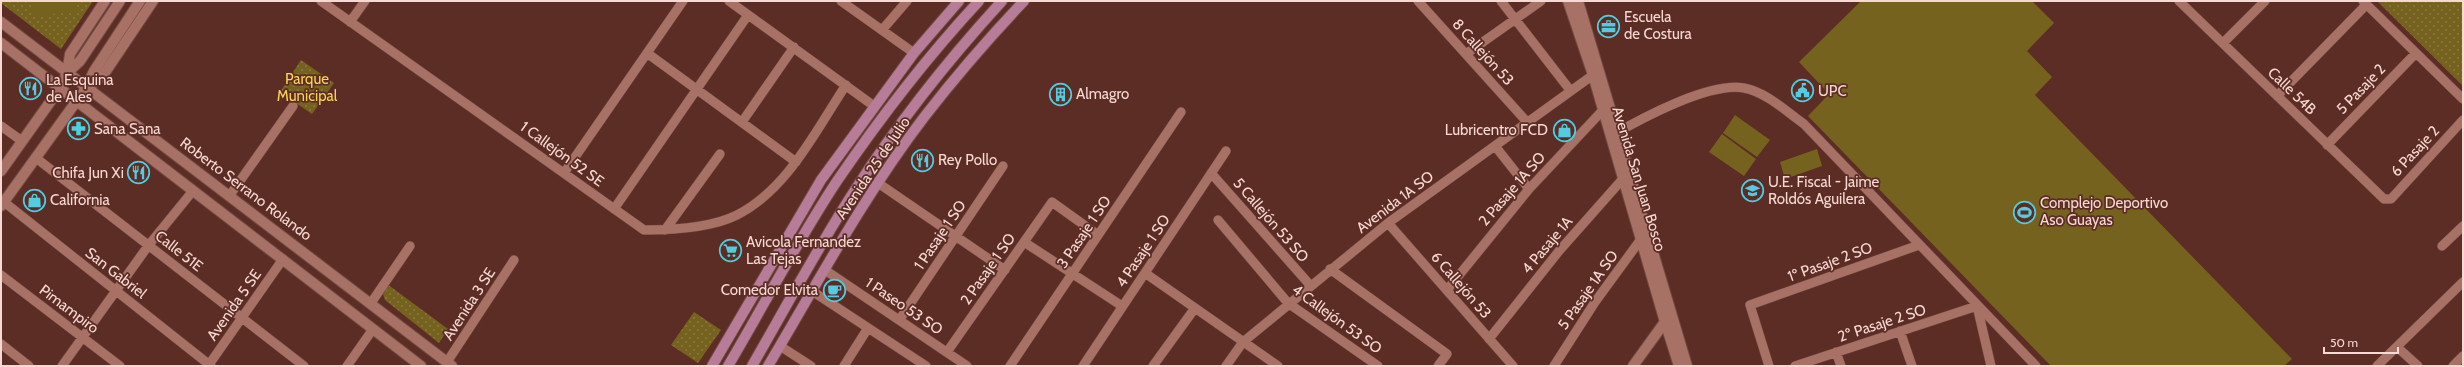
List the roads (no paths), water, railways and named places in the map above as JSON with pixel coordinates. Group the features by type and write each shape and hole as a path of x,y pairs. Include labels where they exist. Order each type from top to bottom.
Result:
{"main road":[{"path":"68,73 70,54 105,1"},
{"path":"1,171 60,88 68,73 80,61 120,1"},
{"path":"3,204 86,88 94,71 140,1"},
{"path":"86,88 102,77 153,1"},
{"path":"943,40 960,1"},
{"path":"712,366 822,180 874,106 914,53 960,1"},
{"name":"Avenida 25 de Julio","path":"728,366 837,182 895,101 943,40 979,1"},
{"name":"Avenida 25 de Julio","path":"752,366 855,190 911,110 968,38 1002,1"},
{"name":"Avenida 25 de Julio","path":"768,366 878,183 924,117 984,44 1024,1"},
{"name":"Avenida San Juan Bosco","path":"1574,5 1603,110 1615,134 1622,178 1645,235 1672,314 1687,366"},
{"name":"Avenida San Juan Bosco","path":"1574,5 1615,134 1630,171 1665,322 1680,366"},
{"name":"Roberto Serrano Rolando","path":"1,22 450,364"},
{"path":"1,43 192,192 421,366"},
{"path":"1633,366 1672,314"}],"street":[{"name":"1 Callejón 52 SE","path":"321,1 644,230 665,230 710,223 736,215 771,189 796,162 846,85"},
{"path":"350,22 365,1"},
{"path":"564,173 683,1"},
{"path":"729,1 874,106"},
{"path":"841,1 914,53"},
{"path":"882,30 907,1"},
{"name":"8 Callejón 53","path":"1418,1 1527,122"},
{"path":"1501,1 1570,90"},
{"path":"1466,54 1541,1"},
{"name":"Calle 54B","path":"2179,1 2327,145 2387,199"},
{"path":"2223,43 2265,1"},
{"path":"2277,96 2364,3 2463,99"},
{"path":"614,209 748,15"},
{"path":"742,122 794,47"},
{"path":"647,53 796,162"},
{"name":"5 Pasaje 2","path":"2327,145 2416,53"},
{"name":"Avenida 1A SO","path":"1226,366 1243,342 1288,303 1388,223 1570,90 1593,75"},
{"path":"1615,134 1686,99 1719,88 1745,88 1765,97 1804,124 2036,366"},
{"path":"230,195 293,106"},
{"name":"2 Pasaje 1A SO","path":"1447,290 1530,190 1603,110"},
{"name":"3 Pasaje 1 SO","path":"1010,366 1181,112"},
{"name":"6 Pasaje 2","path":"2387,199 2391,199 2463,120"},
{"path":"1,126 22,141"},
{"path":"1495,146 1530,190"},
{"name":"4 Pasaje 1 SO","path":"1083,366 1226,151"},
{"path":"665,230 720,154"},
{"name":"Calle 51E","path":"36,158 304,366"},
{"name":"1 Pasaje 1 SO","path":"900,319 1003,166"},
{"name":"4 Pasaje 1A","path":"1489,339 1559,250 1622,178 1630,171"},
{"name":"5 Callejón 53 SO","path":"1211,173 1310,285"},
{"path":"878,183 1005,270"},
{"path":"62,366 82,336 148,246 192,192"},
{"name":"2 Pasaje 1 SO","path":"947,352 1052,202 1098,235"},
{"name":"San Gabriel","path":"3,204 209,365"},
{"name":"4 Callejón 53 SO","path":"1218,220 1288,303 1378,366"},
{"name":"6 Callejón 53","path":"1388,223 1513,366"},
{"path":"2442,246 2463,226"},
{"name":"5 Pasaje 1A SO","path":"1554,366 1595,302 1645,235"},
{"path":"1024,242 1122,306"},
{"name":"1º Pasaje 2 SO","path":"1769,366 1750,305 1920,245"},
{"path":"371,303 410,246"},
{"name":"Avenida 5 SE","path":"209,365 282,259"},
{"name":"Avenida 3 SE","path":"450,364 514,260"},
{"path":"1330,269 1447,354 1438,366"},
{"name":"1 Paseo 53 SO","path":"825,270 968,366"},
{"path":"1145,273 1278,366"},
{"name":"Pimampiro","path":"1,274 120,366"},
{"path":"2377,366 2463,282"},
{"path":"812,291 926,366"},
{"path":"1977,306 1991,366"},
{"name":"2º Pasaje 2 SO","path":"1795,366 1977,306"},
{"path":"1153,366 1195,308"},
{"path":"844,366 868,328"},
{"path":"347,366 373,329"},
{"path":"1900,332 1912,366"},
{"path":"1,344 29,366"},
{"path":"780,346 811,366"},
{"path":"2397,347 2418,366"},
{"path":"1836,352 1841,366"},
{"path":"2453,366 2463,356"}],"place":[{"name":"Escuela de Costura","path":"1609,26"},
{"name":"La Esquina de Ales","path":"30,89"},
{"name":"UPC","path":"1802,91"},
{"name":"Almagro","path":"1061,94"},
{"name":"Sana Sana","path":"79,129"},
{"name":"Lubricentro FCD","path":"1564,130"},
{"name":"Rey Pollo","path":"922,160"},
{"name":"Chifa Jun Xi","path":"139,173"},
{"name":"U.E. Fiscal - Jaime Roldós Aguilera","path":"1753,191"},
{"name":"California","path":"35,200"},
{"name":"Complejo Deportivo Aso Guayas","path":"2025,212"},
{"name":"Avicola Fernandez Las Tejas","path":"730,251"},
{"name":"Comedor Elvita","path":"834,290"}],"park label":[{"name":"Parque Municipal","path":"307,88"}]}
